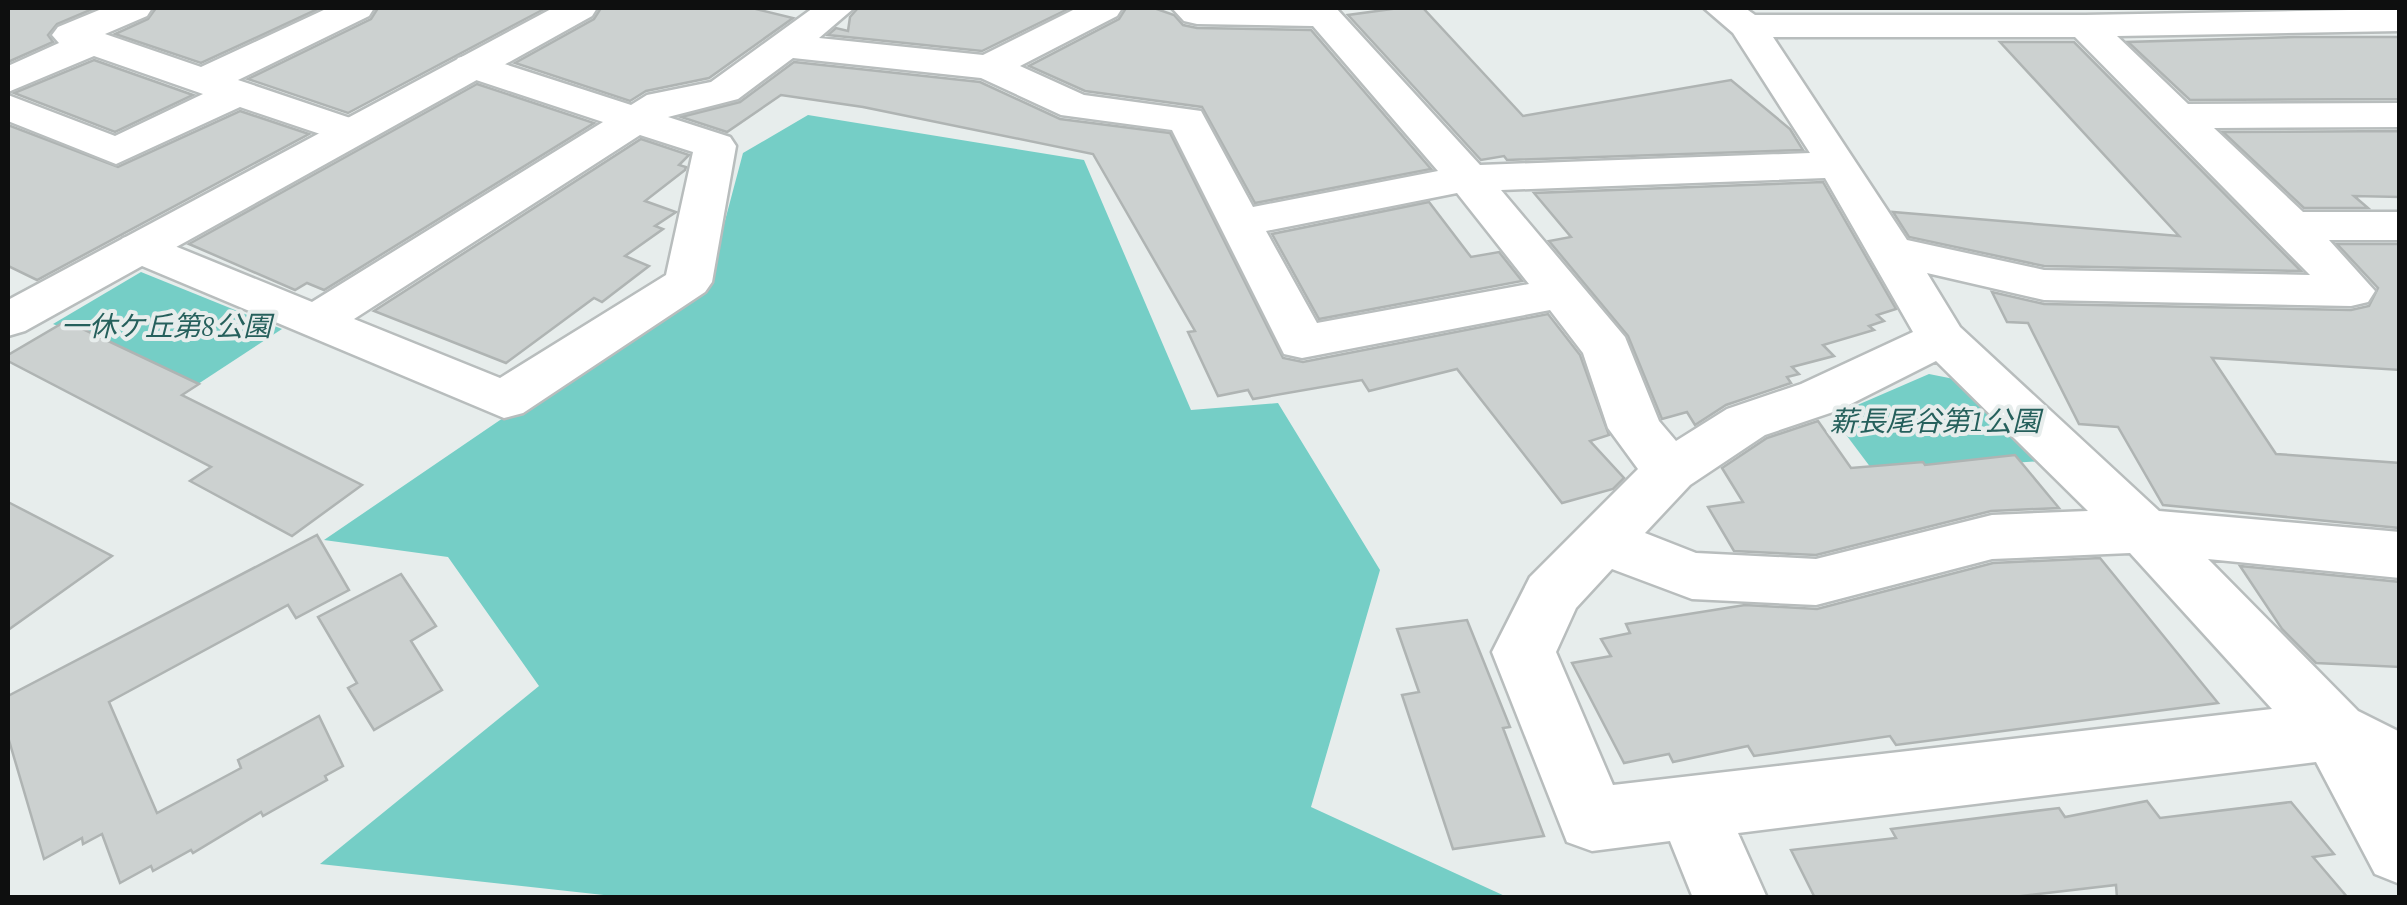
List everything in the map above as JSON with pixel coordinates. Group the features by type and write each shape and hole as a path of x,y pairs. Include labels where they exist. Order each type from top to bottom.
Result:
{"street":[{"path":"8,107 116,151 356,8"},
{"path":"8,320 579,8"},
{"path":"314,322 660,104 724,91 836,8"},
{"path":"989,67 1104,8"},
{"path":"1207,9 1323,14 1468,178 1607,350 1634,428 1670,471"},
{"path":"1734,16 2085,26 2400,20"},
{"path":"1734,16 1838,165 1942,338 2144,532 2334,731 2400,850"},
{"path":"8,80 113,17 221,87 350,132"},
{"path":"1889,250 2044,285 2351,291 2291,226 2085,26"},
{"path":"784,46 989,67 1075,106 1187,120 1302,342 1562,293"},
{"path":"139,248 504,400 688,282 715,146 472,66"},
{"path":"2178,116 2400,116"},
{"path":"1239,223 1468,178 1838,165"},
{"path":"2291,226 2397,228"},
{"path":"1942,338 1820,397 1746,422 1670,471 1552,594 1524,652 1592,819 2334,731 2400,766"},
{"path":"1604,541 1692,576 1816,582 1992,537 2144,532 2400,555"},
{"path":"1691,807 1730,898"}],"green space":[{"path":"808,115 1084,160 1191,410 1278,403 1380,570 1311,807 1507,897 631,898 320,864 539,686 448,557 324,540 710,277 743,153"},
{"name":"一休ケ丘第8公園","path":"141,272 282,329 198,384 53,324"},
{"name":"薪長尾谷第1公園","path":"1929,374 1974,383 2042,461 1874,472 1832,416"}],"building":[{"path":"8,8 95,8 57,24 48,35 53,42 8,62"},
{"path":"156,8 320,8 201,63 115,34 148,19"},
{"path":"378,8 546,8 348,113 248,79 371,19"},
{"path":"601,8 752,8 793,18 709,78 646,91 630,101 515,63 594,19"},
{"path":"858,8 1070,8 982,51 828,35 836,28 848,31 850,17"},
{"path":"1126,8 1154,8 1174,15 1183,25 1197,28 1311,30 1431,169 1255,203 1202,107 1085,91 1029,66 1119,19"},
{"path":"1423,8 1523,116 1731,80 1790,129 1803,150 1507,160 1504,156 1481,160 1348,15"},
{"path":"2400,37 2400,99 2190,100 2128,42"},
{"path":"2000,42 2074,42 2301,271 2044,266 1909,237 1893,212 2179,236"},
{"path":"94,60 193,95 115,132 14,93"},
{"path":"794,62 980,82 1060,119 1170,133 1283,358 1303,362 1548,314 1580,355 1609,435 1590,441 1624,478 1613,489 1562,503 1457,369 1369,391 1362,380 1253,399 1248,390 1218,396 1188,332 1195,331 1093,154 863,107 781,95 727,132 681,117 740,102"},
{"path":"477,84 594,123 324,290 307,283 295,290 189,244"},
{"path":"240,111 309,134 37,280 8,266 8,125 118,167"},
{"path":"2400,131 2400,197 2354,196 2368,208 2304,208 2223,132"},
{"path":"641,139 689,155 679,165 685,170 645,201 676,212 655,226 663,229 625,256 649,266 602,302 594,298 506,363 374,311"},
{"path":"1823,182 1896,309 1877,315 1884,321 1869,326 1874,330 1823,345 1834,356 1792,367 1799,374 1787,377 1791,383 1726,405 1695,425 1687,412 1662,419 1628,336 1549,241 1571,237 1534,193"},
{"path":"1429,202 1471,257 1499,252 1522,281 1319,319 1272,234"},
{"path":"2337,244 2400,244 2400,370 2212,358 2276,454 2400,463 2400,528 2163,505 2118,427 2079,424 2028,323 2007,322 1992,292 2044,304 2351,310 2369,306 2378,288"},
{"path":"66,321 199,384 182,395 362,485 292,536 190,481 211,467 8,361 8,355"},
{"path":"1818,421 1851,468 2015,455 2059,508 1991,511 1816,555 1734,551 1708,507 1743,502 1722,468 1767,438"},
{"path":"8,502 112,556 8,630"},
{"path":"317,535 349,590 296,618 288,605 109,702 157,813 241,768 238,760 319,716 343,766 325,776 327,780 263,816 261,812 193,853 191,850 153,871 151,866 120,883 102,834 83,844 82,838 44,859 8,737 8,696"},
{"path":"2100,558 2218,703 1896,745 1890,736 1754,756 1748,746 1673,762 1669,754 1624,763 1572,663 1611,656 1601,639 1630,633 1626,624 1745,605 1817,609 1993,563"},
{"path":"2240,566 2400,582 2400,667 2316,663 2282,629"},
{"path":"401,574 436,626 411,641 442,690 374,730 348,688 357,683 318,617"},
{"path":"1467,620 1510,727 1503,728 1544,836 1453,849 1402,695 1419,692 1397,629"},
{"path":"2147,801 2160,818 2291,802 2334,854 2313,857 2348,898 2117,898 2116,885 2005,898 1815,898 1791,850 1896,838 1891,829 2059,808 2065,817"}]}
